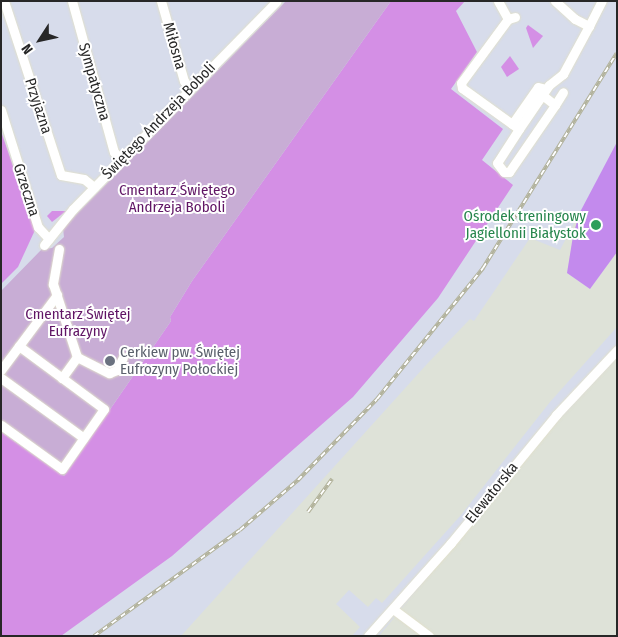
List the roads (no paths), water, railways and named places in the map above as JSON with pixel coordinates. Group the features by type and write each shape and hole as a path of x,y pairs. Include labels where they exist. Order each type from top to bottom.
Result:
{"street":[{"name":"Przyjazna","path":"4,1 61,175 84,179 94,187"},
{"name":"Sympatyczna","path":"72,1 114,152 121,160"},
{"name":"Miłosna","path":"161,1 184,81 190,89"},
{"name":"Świętego Andrzeja Boboli","path":"46,242 94,187 278,1"},
{"path":"498,1 512,18 461,83 462,88 516,127"},
{"path":"555,1 575,19 589,26"},
{"path":"563,92 509,172 504,172 497,162 516,127 544,92 563,74 602,1"},
{"path":"544,92 555,105"},
{"name":"Grzeczna","path":"1,110 38,227 46,242"},
{"path":"59,249 53,284 77,356 109,373 117,370 123,357"},
{"path":"1,370 57,295"},
{"path":"1,425 62,469 104,409 19,346"},
{"name":"Elewatorska","path":"368,636 551,421 617,350"},
{"path":"62,378 77,356"},
{"path":"1,378 84,438"},
{"path":"393,608 429,636"}],"railway":[{"path":"94,636 240,530 298,480 377,399 483,268 617,53"},
{"path":"308,512 332,479"}],"place":[{"name":"Ośrodek treningowy Jagiellonii Białystok","path":"596,225"},
{"name":"Cerkiew pw. Świętej Eufrozyny Połockiej","path":"110,361"}],"park label":[{"name":"Cmentarz Świętego Andrzeja Boboli","path":"177,198"},
{"name":"Cmentarz Świętej Eufrazyny","path":"78,322"}]}
